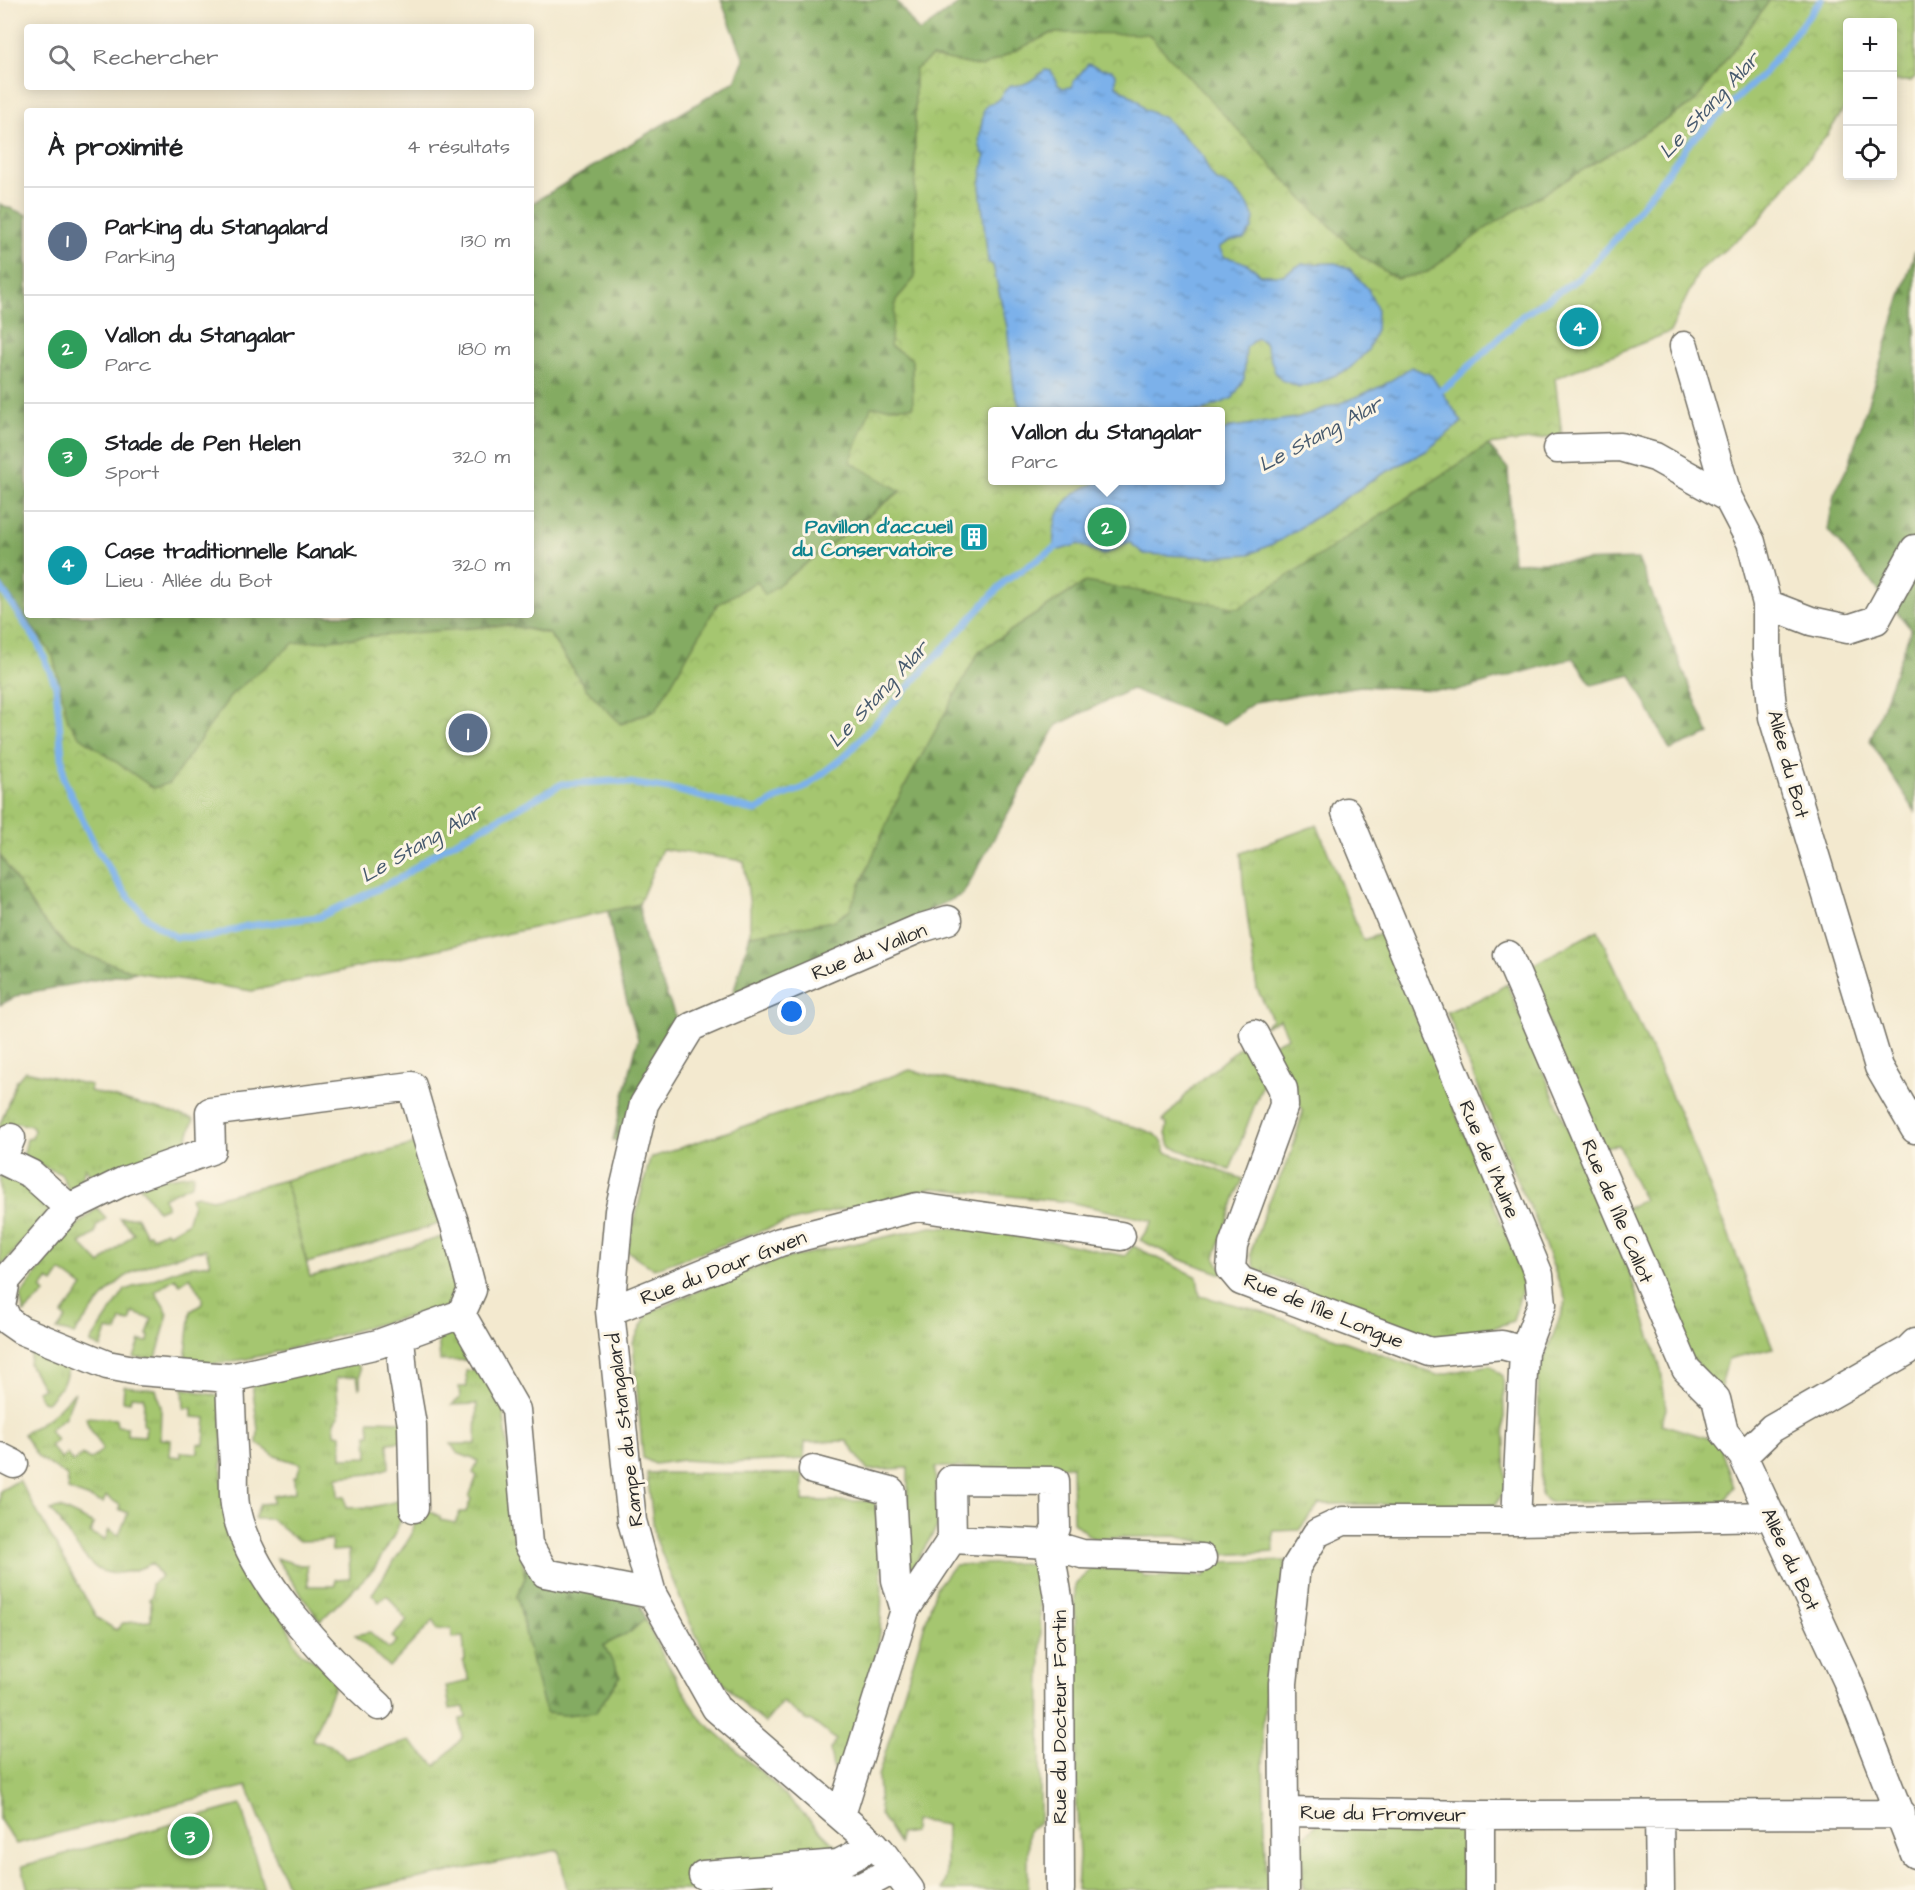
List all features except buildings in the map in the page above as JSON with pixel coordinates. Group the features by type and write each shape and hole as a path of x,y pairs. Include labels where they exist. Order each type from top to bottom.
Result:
{"street":[{"name":"Allée du Bot","path":"1684,346 1728,498 1751,542 1767,604 1767,654 1773,717 1879,1067 1915,1129"},
{"path":"1557,448 1620,447 1638,452 1655,457 1728,498"},
{"path":"1767,604 1811,621 1848,629 1876,620 1915,549"},
{"name":"Rue de l'Aulne","path":"1346,812 1539,1275 1542,1304 1524,1351 1516,1521"},
{"name":"Rue du Vallon","path":"691,1027 918,928 948,920"},
{"name":"Rue de l'Île Callot","path":"1508,955 1686,1369 1716,1399 1724,1432 1743,1456"},
{"name":"Rampe du Stangalard","path":"691,1027 644,1104 619,1211 610,1311 632,1521 652,1594 716,1708 875,1845 902,1879"},
{"name":"Rue de l'Île Longue","path":"1254,1034 1283,1089 1284,1105 1233,1245 1231,1269 1241,1281 1430,1352 1502,1346 1524,1351"},
{"path":"412,1086 436,1172 455,1225 472,1290 461,1314 400,1337 230,1378 139,1371 107,1365 21,1330 8,1321 1,1306 6,1280 69,1208 124,1182 211,1149 210,1112 412,1086"},
{"path":"11,1138 2,1160 31,1174 69,1208"},
{"name":"Rue du Dour Gwen","path":"610,1311 780,1242 917,1207 1121,1236"},
{"path":"461,1314 516,1410 528,1544 545,1573 652,1594"},
{"path":"400,1337 412,1425 414,1508"},
{"path":"1743,1456 1772,1428 1907,1351 1915,1343"},
{"path":"230,1378 235,1506 245,1540 274,1588 294,1615 348,1678 379,1706"},
{"name":"Allée du Bot","path":"1743,1456 1847,1680 1915,1854"},
{"path":"813,1470 891,1491 896,1580 905,1610"},
{"name":"Rue du Docteur Fortin","path":"952,1539 951,1480 1056,1481 1056,1528 1049,1544 1059,1604 1060,1890"},
{"name":"Rue du Fromveur","path":"1772,1516 1516,1521 1343,1521 1317,1533 1296,1567 1283,1683 1284,1812 1480,1815 1901,1814"},
{"path":"841,1815 905,1610 952,1539 1049,1544 1082,1554 1202,1558"},
{"path":"1284,1812 1285,1890"},
{"path":"1479,1890 1480,1815"},
{"path":"1659,1815 1660,1890"},
{"path":"703,1875 838,1863 875,1845"},
{"path":"787,1889 861,1887 902,1879"}],"green space":[{"path":"721,0 896,0 919,32 964,0 1770,0 1694,103 1485,229 1428,272 1397,279 1362,257 1300,196 1052,33 982,67 932,57 915,70 915,278 896,300 912,359 913,407 901,490 764,596 757,581 717,605 656,710 620,724 586,689 549,633 507,625 294,643 232,694 170,783 153,788 79,736 68,722 53,656 26,618 534,618 534,202 735,81 744,59"},
{"path":"1770,0 1915,0 1915,77 1911,81 1897,81 1897,18 1843,18 1843,110 1827,135 1757,223 1699,271 1670,332 1555,378 1562,436 1488,445 1239,608 1085,582 979,651 895,804 849,911 833,921 750,935 750,907 744,861 662,849 639,904 252,991 136,972 71,950 39,916 0,855 0,582 53,656 68,721 79,736 153,788 170,783 232,694 294,643 507,625 549,634 586,689 621,724 656,710 717,605 757,581 765,595 901,491 850,462 871,407 913,407 912,359 890,346 896,300 915,278 915,70 932,57 982,67 1052,33 1148,34 1300,196 1362,257 1397,279 1428,272 1485,229 1694,103"},
{"path":"0,204 24,214 24,616 0,582"},
{"path":"1915,251 1915,811 1870,741 1911,629 1828,530 1834,494 1849,464"},
{"path":"1488,445 1508,469 1513,563 1638,559 1709,734 1670,750 1631,675 1592,685 1573,658 1457,691 1361,686 1255,702 1224,724 1131,689 1057,725 963,894 831,959 736,1000 734,990 750,935 833,921 849,911 895,804 979,651 1085,582 1239,607"},
{"path":"1317,825 1363,940 1381,934 1510,1243 1523,1286 1513,1321 1476,1334 1434,1341 1255,1269 1250,1254 1267,1206 1291,1154 1303,1111 1270,1045 1288,1037 1280,1019 1262,1028 1272,1019 1257,989 1241,853"},
{"path":"0,855 39,916 71,950 136,972 21,994 0,1005"},
{"path":"639,904 646,943 681,1031 629,1143 613,1140 638,1039 620,977 608,911"},
{"path":"1598,930 1689,1135 1773,1348 1728,1359 1720,1390 1680,1346 1622,1210 1644,1200 1619,1145 1595,1147 1528,967"},
{"path":"1507,984 1628,1268 1661,1370 1666,1409 1661,1424 1718,1441 1734,1487 1724,1503 1549,1502 1541,1496 1538,1375 1566,1301 1534,1216 1447,1012 1487,996"},
{"path":"1248,1040 1265,1078 1230,1170 1170,1146 1166,1133 1167,1124 1163,1121 1195,1085"},
{"path":"910,1070 1139,1128 1153,1133 1160,1139 1165,1152 1243,1179 1215,1257 1225,1275 1179,1259 1140,1240 1153,1221 1069,1202 932,1188 784,1223 654,1269 627,1251 650,1158"},
{"path":"25,1071 91,1085 90,1091 194,1119 187,1139 95,1182 85,1167 78,1194 70,1192 61,1174 23,1157 27,1139 32,1138 34,1130 31,1126 17,1123 0,1132 0,1125 16,1082"},
{"path":"415,1144 439,1224 307,1263 285,1180"},
{"path":"0,1172 55,1203 0,1268"},
{"path":"194,1174 192,1184 163,1198 167,1207 158,1211 140,1186 152,1180"},
{"path":"285,1180 310,1277 448,1235 462,1294 458,1304 270,1354 220,1363 200,1364 185,1361 191,1311 202,1304 202,1297 190,1277 180,1284 175,1278 155,1292 168,1313 156,1359 134,1358 140,1341 148,1342 149,1336 147,1335 152,1319 133,1313 130,1322 121,1320 117,1332 107,1330 101,1348 90,1343 125,1290 185,1267 210,1264 206,1249 158,1262 123,1278 74,1334 57,1330 66,1318 62,1315 83,1287 61,1271 53,1283 48,1280 41,1289 45,1293 24,1313 20,1297 60,1241 97,1208 106,1218 96,1227 95,1234 80,1243 100,1264 134,1233 120,1218 137,1217 146,1235 150,1233 152,1237 166,1231 168,1234 187,1223 193,1204 191,1198 197,1195 212,1199"},
{"path":"931,1227 1003,1231 1125,1256 1133,1246 1197,1277 1200,1296 1264,1312 1437,1375 1490,1365 1503,1376 1506,1489 1495,1505 1319,1504 1299,1530 1273,1531 1274,1552 1220,1555 1208,1543 1175,1536 1092,1538 1073,1522 1072,1466 1021,1469 935,1467 937,1527 907,1577 908,1468 867,1470 847,1441 805,1442 804,1459 729,1463 683,1460 655,1464 643,1458 633,1343 648,1313 730,1277 774,1261"},
{"path":"458,1330 501,1394 525,1578 517,1596 604,1645 630,1632 645,1619 663,1656 700,1718 770,1780 843,1853 767,1879 768,1890 567,1890 559,1850 361,1890 289,1890 247,1786 16,1844 0,1820 0,1491 19,1480 97,1618 116,1630 123,1623 151,1621 149,1599 152,1596 151,1584 161,1577 152,1563 118,1573 98,1569 79,1550 51,1510 60,1508 94,1524 90,1533 105,1540 109,1530 119,1535 128,1513 119,1509 120,1505 106,1496 103,1503 68,1490 67,1476 38,1457 23,1434 50,1417 75,1392 65,1417 49,1430 57,1440 50,1446 61,1459 67,1454 73,1462 82,1455 90,1460 102,1450 86,1417 116,1419 117,1426 127,1427 127,1435 145,1436 144,1397 131,1396 130,1402 123,1401 124,1386 156,1389 161,1407 160,1439 171,1440 170,1456 181,1457 181,1452 198,1453 198,1444 204,1444 206,1418 192,1417 192,1408 184,1408 183,1388 222,1397 222,1497 300,1652 323,1666 335,1684 312,1740 333,1746 346,1759 409,1741 436,1766 462,1738 460,1719 466,1718 464,1707 450,1709 446,1686 470,1681 463,1661 465,1660 463,1637 453,1638 451,1628 437,1630 434,1620 389,1667 355,1635 370,1632 389,1649 397,1641 392,1637 407,1621 388,1596 379,1602 372,1594 411,1536 420,1505 440,1517 440,1520 455,1523 460,1512 466,1512 471,1499 469,1497 477,1476 473,1473 478,1461 457,1453 451,1444 476,1444 477,1404 452,1405 460,1398 459,1387 467,1387 466,1371 474,1370 474,1360 440,1361 438,1336"},
{"path":"31,1352 69,1362 62,1384 47,1402 42,1401 37,1391 43,1388 29,1364"},
{"path":"353,1359 360,1369 360,1387 357,1376 336,1378 339,1416 334,1422 335,1434 341,1435 342,1458 368,1457 369,1420 405,1421 407,1441 388,1443 389,1468 370,1474 337,1477 338,1497 345,1497 346,1508 372,1507 407,1499 396,1532 374,1569 320,1621 276,1558 307,1565 308,1586 335,1586 335,1579 350,1578 349,1550 332,1551 331,1540 299,1541 271,1519 254,1519 260,1504 273,1503 273,1496 295,1492 294,1477 301,1464 275,1456 257,1443 258,1430 252,1384"},
{"path":"647,1473 803,1474 803,1501 875,1501 881,1563 882,1605 878,1647 864,1704 844,1764 833,1769 830,1749 836,1740 810,1720 808,1721 782,1702 765,1723 748,1709 714,1672 688,1618 655,1537"},
{"path":"528,1544 545,1573 635,1591 645,1619 630,1632 604,1645 620,1677 596,1712 565,1715 546,1713 517,1596 525,1578"},
{"path":"1286,1561 1271,1648 1262,1732 1267,1890 1077,1890 1079,1856 1076,1786 1075,1585 1092,1568 1140,1571 1144,1577 1205,1576 1205,1562"},
{"path":"1023,1563 1035,1566 1039,1580 1041,1637 1040,1823 1028,1831 1028,1890 942,1890 946,1877 946,1825 914,1820 913,1832 900,1834 899,1844 880,1814 878,1776 936,1588 954,1565"},
{"path":"241,1805 264,1890 28,1890 22,1866"},
{"path":"1458,1822 1468,1832 1468,1890 1303,1890 1302,1839 1318,1823"}],"water":[{"path":"1088,64 1112,70 1116,75 1116,86 1139,101 1144,109 1166,119 1202,155 1215,180 1232,188 1248,205 1254,218 1252,229 1244,239 1230,241 1219,247 1224,257 1244,263 1260,275 1283,275 1301,264 1335,263 1349,268 1368,289 1377,308 1376,330 1368,350 1348,370 1299,387 1281,380 1275,372 1265,343 1257,338 1246,347 1244,379 1233,398 1212,407 1020,407 1014,388 1007,327 993,265 988,262 980,186 985,156 979,140 983,110 988,104 996,101 1011,85 1025,84 1045,70 1051,71 1058,85 1063,88 1072,87"},
{"path":"1411,367 1431,375 1462,422 1426,451 1379,476 1281,540 1250,554 1208,557 1144,554 1129,542 1103,555 1079,544 1060,550 1054,547 1056,522 1060,511 1073,495 1083,489 1092,485 1225,485 1225,430 1232,427 1296,418 1384,385"}],"waterway":[{"name":"Le Stang Alar","path":"1435,394 1453,382 1522,316 1581,277 1620,234 1691,141 1763,74 1821,0"},
{"name":"Le Stang Alar","path":"0,587 38,643 56,686 64,780 95,846 123,890 145,916 160,928 176,937 210,937 246,926 319,917 400,878 440,850 562,784 616,781 676,790 756,811 782,796 804,788 846,755 1005,581 1061,544"}],"place":[{"name":"Case traditionnelle Kanak","path":"1579,327"},
{"name":"Vallon du Stangalar","path":"1107,527"},
{"name":"Pavillon d'accueil du Conservatoire","path":"974,537"},
{"name":"Parking du Stangalard","path":"468,733"},
{"name":"Stade de Pen Helen","path":"190,1836"}]}
